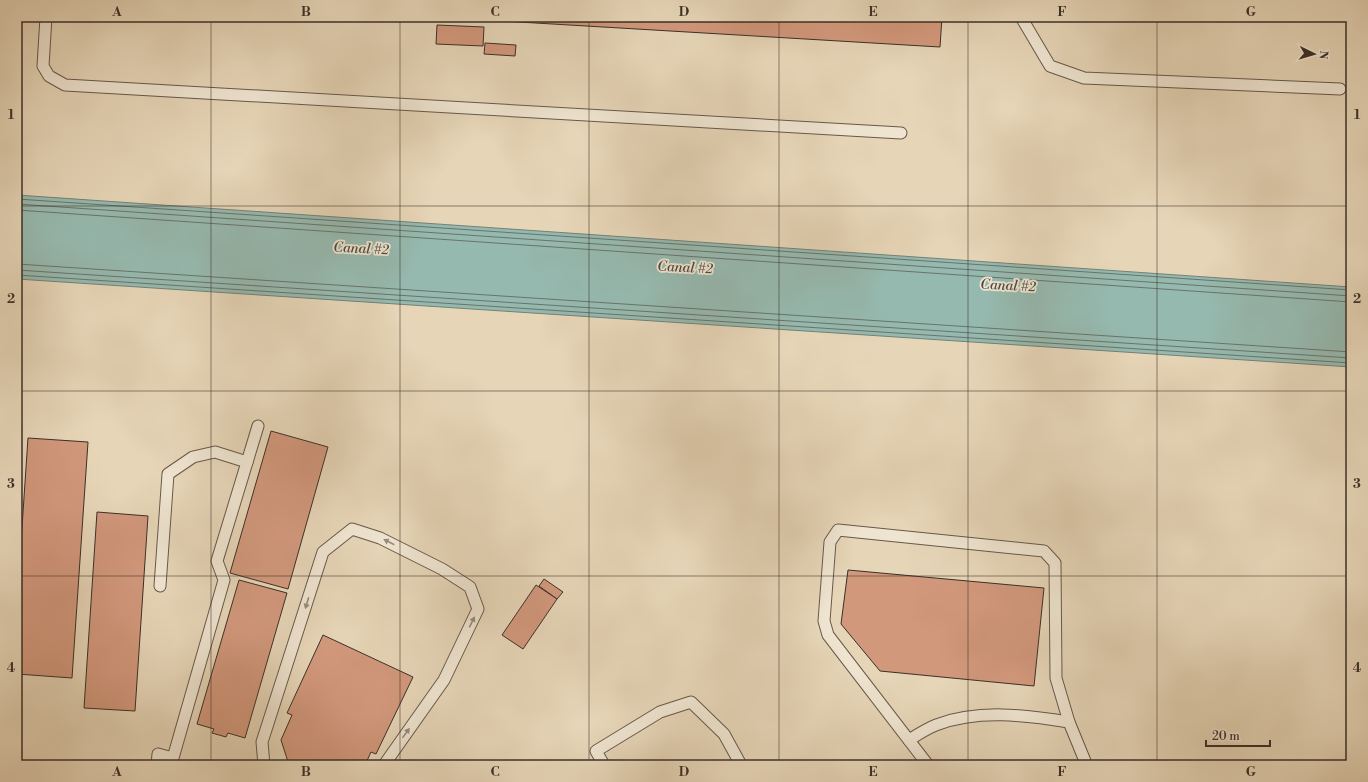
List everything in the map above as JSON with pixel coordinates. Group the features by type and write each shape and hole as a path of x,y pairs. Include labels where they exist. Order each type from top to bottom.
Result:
{"lane":[{"path":"46,17 43,66 49,76 65,85 901,133"},
{"path":"1021,17 1050,66 1084,78 1340,89"},
{"path":"156,765 158,754 173,758 224,580 217,561 258,426"},
{"path":"160,586 168,474 193,457 215,452 246,462"},
{"path":"264,765 262,742 323,552 352,529 380,538 442,569 470,587 478,609 444,680 384,765"},
{"path":"928,765 828,635 824,621 830,542 838,530 1044,551 1055,563 1056,678 1069,722 1085,761 1084,765"},
{"path":"604,765 596,751 660,712 691,702 724,734 741,765"},
{"path":"909,740 935,725 970,716 1030,716 1069,722"}],"water":[{"name":"Canal #2","path":"17,195 1351,287 1351,367 17,279"}],"building":[{"path":"434,17 942,17 940,47"},
{"path":"1304,17 1351,17 1351,20"},
{"path":"437,25 484,27 483,46 436,44"},
{"path":"485,43 516,45 515,56 484,54"},
{"path":"271,431 328,447 288,589 230,573"},
{"path":"28,438 88,442 72,678 17,674 17,602"},
{"path":"97,512 148,516 135,711 84,708"},
{"path":"848,570 1044,588 1034,686 880,671 841,624"},
{"path":"544,579 563,592 557,599 539,586"},
{"path":"239,580 287,593 245,738 228,733 226,737 212,733 214,729 197,724"},
{"path":"536,585 557,599 523,649 502,635"},
{"path":"323,635 413,677 376,754 371,752 365,765 289,765 281,740 292,715 287,713"}]}
